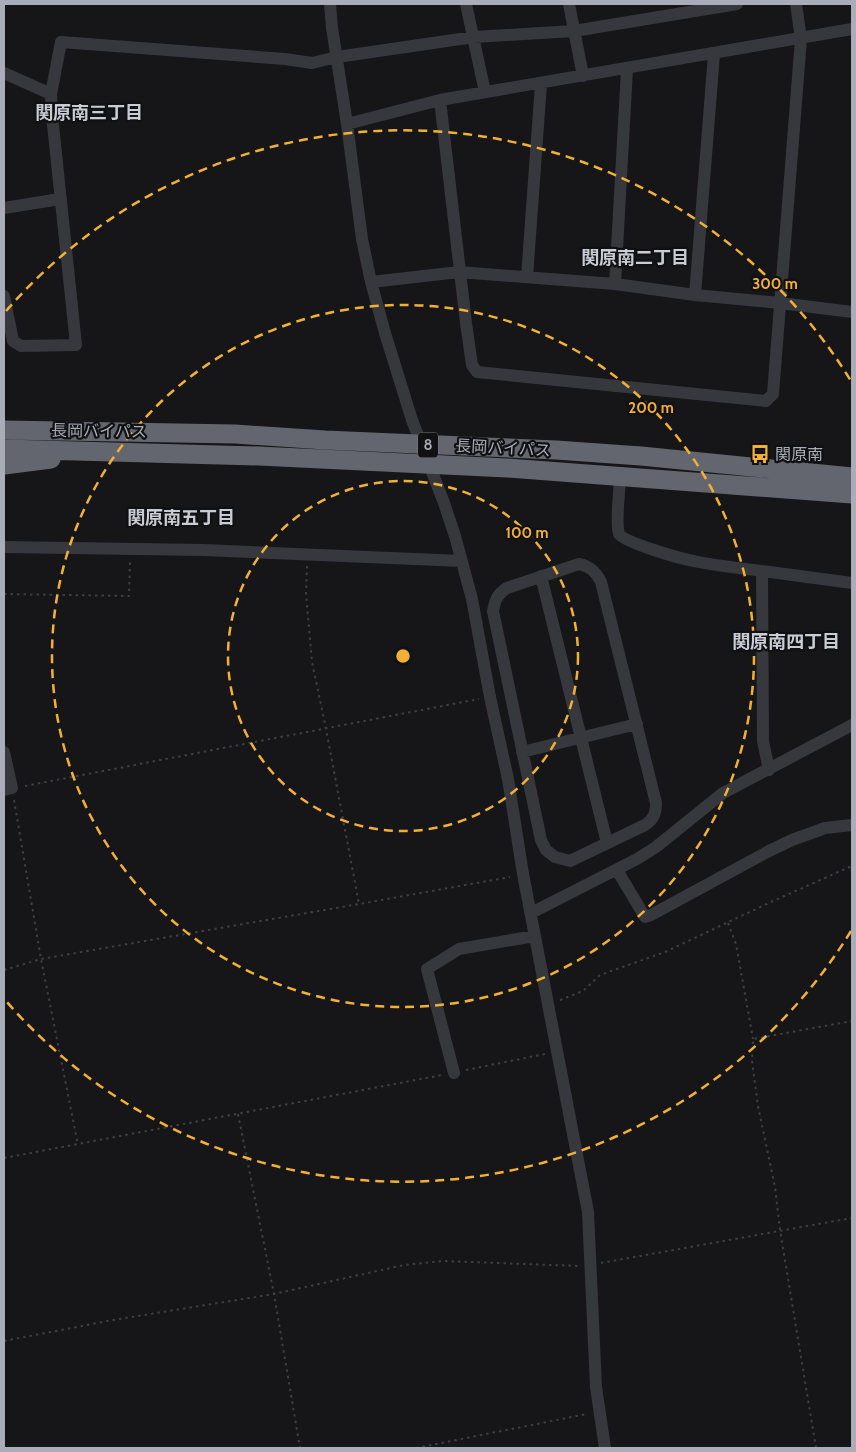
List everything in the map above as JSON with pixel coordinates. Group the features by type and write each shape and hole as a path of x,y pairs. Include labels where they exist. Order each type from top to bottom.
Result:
{"highway":[{"name":"長岡バイパス","path":"4,430 235,434 422,445 517,448 641,456 852,477"},
{"name":"長岡バイパス","path":"4,449 258,456 507,468 852,494"},
{"path":"4,466 112,452"}],"street":[{"path":"330,4 362,239 385,333 406,403 430,464 462,561 472,599 490,697 508,779 523,874 588,1212 596,1387 605,1448"},
{"path":"466,4 485,92"},
{"path":"569,4 583,76"},
{"path":"4,296 13,341 21,346 76,345 51,94 61,42 312,62 474,37 574,31 737,4"},
{"path":"440,100 459,272 472,365 477,372 766,401 773,394 801,39 796,4"},
{"path":"346,124 440,100 852,29"},
{"path":"695,295 714,54"},
{"path":"615,284 627,69"},
{"path":"4,73 51,94"},
{"path":"527,277 540,84"},
{"path":"4,208 60,199"},
{"path":"372,282 459,272 615,284 695,295 852,312"},
{"path":"620,476 619,533 621,537 632,543 694,562 852,582"},
{"path":"4,547 130,548 462,561"},
{"path":"579,564 596,574 601,582 656,803 656,811 650,821 570,861 555,858 546,850 541,840 493,611 495,602 502,591 541,576 579,564"},
{"path":"762,571 763,741 769,770"},
{"path":"541,576 608,843"},
{"path":"522,752 637,724"},
{"path":"531,913 617,870 656,847 723,793 852,725"},
{"path":"4,752 8,789"},
{"path":"617,870 645,917 792,840 825,828 852,825"},
{"path":"454,1073 427,969 459,949 535,936"}],"path":[{"path":"4,594 129,596 130,548"},
{"path":"307,554 306,594 312,662 359,904"},
{"path":"78,1145 8,789 490,697"},
{"path":"548,1002 562,1000 583,991 600,975 665,952 852,866"},
{"path":"4,970 41,959 523,874"},
{"path":"728,923 736,944 753,1039 752,1061 758,1106 774,1187 816,1448"},
{"path":"753,1039 852,1021"},
{"path":"4,1158 557,1052"},
{"path":"238,1114 274,1294 300,1448"},
{"path":"4,1341 113,1320 274,1294 404,1265 443,1261 590,1265 852,1218"},
{"path":"416,1448 600,1412"}],"place":[{"name":"関原南","path":"760,454"}],"district":[{"name":"関原南三丁目","path":"89,113"},
{"name":"関原南二丁目","path":"635,258"},
{"name":"関原南五丁目","path":"181,518"},
{"name":"関原南四丁目","path":"786,642"}]}
